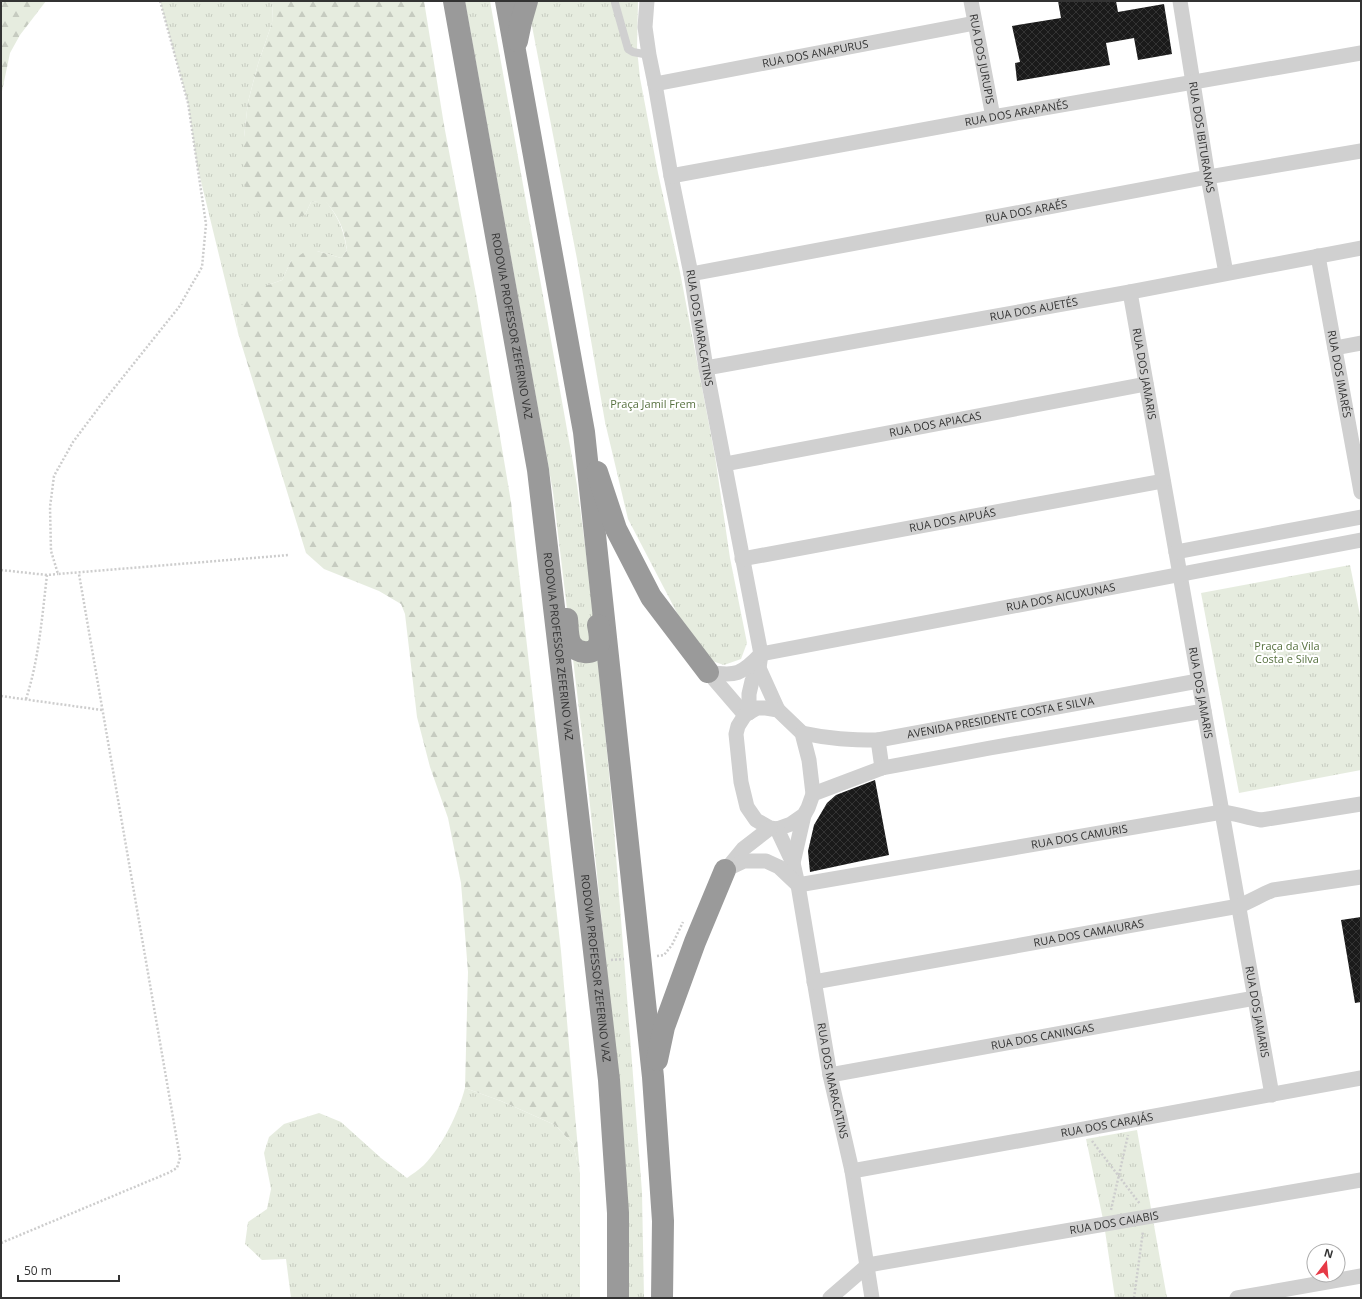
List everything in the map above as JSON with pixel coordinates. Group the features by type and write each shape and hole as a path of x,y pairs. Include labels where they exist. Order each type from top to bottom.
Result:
{"highway":[{"name":"RODOVIA PROFESSOR ZEFERINO VAZ","path":"454,1 538,470 609,1080 618,1213 618,1298"},
{"path":"506,1 584,432 653,1077 663,1221 662,1298"},
{"path":"516,50 521,22 527,1"},
{"path":"495,229 505,250 546,477 570,642 575,649 585,653 591,652 596,649 600,640 594,581 573,419 539,236 539,180"},
{"path":"584,432 616,529 651,598 708,672"},
{"path":"653,1077 664,1026 695,942 726,870"}],"street":[{"name":"RUA DOS MARACATINS","path":"647,1 645,27 649,55 691,274 706,368 725,464 760,661 778,710"},
{"name":"RUA DOS JURUPIS","path":"971,1 993,117"},
{"name":"RUA DOS IBITURANAS","path":"1180,1 1208,178 1226,273"},
{"name":"RUA DOS ANAPURUS","path":"655,84 975,23"},
{"name":"RUA DOS ARAPANÉS","path":"671,176 993,117 1361,53"},
{"name":"RUA DOS ARAÉS","path":"691,274 1361,151"},
{"name":"RUA DOS AUETÉS","path":"706,368 1130,292 1361,248"},
{"name":"RUA DOS IMARÉS","path":"1318,256 1335,348 1357,448 1361,492"},
{"name":"RUA DOS JAMARIS","path":"1130,292 1272,1094"},
{"path":"1335,348 1361,343"},
{"name":"RUA DOS APIACAS","path":"725,464 1146,384"},
{"name":"RUA DOS AIPUÁS","path":"742,559 1163,481"},
{"path":"1176,552 1361,517"},
{"name":"RUA DOS AICUXUNAS","path":"760,661 1180,574 1361,540"},
{"path":"708,672 725,675 738,673 760,661"},
{"path":"747,714 752,681 760,661"},
{"path":"708,672 747,714"},
{"name":"AVENIDA PRESIDENTE COSTA E SILVA","path":"802,733 825,738 878,740 1198,681"},
{"path":"726,870 743,849 773,829 792,824 804,815 813,794 809,760 802,733 778,710 758,708 747,714 738,726 736,734 741,782 747,807 756,820 773,829"},
{"path":"813,794 882,768 1204,711"},
{"path":"878,740 882,768"},
{"name":"RUA DOS CAMURIS","path":"798,885 1222,812 1235,813 1249,819 1261,820 1361,804"},
{"name":"RUA DOS MARACATINS","path":"793,863 804,815"},
{"name":"RUA DOS MARACATINS","path":"773,829 793,863 798,885 830,1074 852,1171 872,1298"},
{"path":"726,870 744,861 766,861 779,867 798,885"},
{"name":"RUA DOS CAMAIURAS","path":"814,982 1239,906 1251,902 1261,895 1273,890 1361,877"},
{"name":"RUA DOS CANINGAS","path":"830,1074 1255,998"},
{"name":"RUA DOS CARAJÁS","path":"852,1171 1361,1078"},
{"name":"RUA DOS CAIABIS","path":"868,1265 1361,1180"},
{"path":"830,1298 868,1265"},
{"path":"1237,1298 1361,1276"}],"lane":[{"path":"615,3 628,49 633,52 649,55"}],"path":[{"path":"58,574 51,551 50,507 54,476 73,442 179,307 202,267 206,224 188,103 160,1"},
{"path":"1,570 47,575 79,574 289,555"},
{"path":"1,1243 168,1173 177,1168 180,1158 79,574"},
{"path":"26,699 32,681 39,646 47,575"},
{"path":"1,696 102,710"},
{"path":"657,956 664,955"},
{"path":"604,961 626,959"},
{"path":"1108,1224 1131,1120"},
{"path":"1082,1128 1119,1175 1147,1217 1134,1298"}],"green space":[{"path":"1,1 46,1 20,35 10,53 1,96"},
{"path":"160,1 273,1 272,23 258,64 248,102 244,137 244,183 305,215 311,202 325,200 334,212 342,229 347,250 341,258 317,251 291,261 282,280 268,285 236,316 238,333 197,165 188,103"},
{"path":"273,1 424,1 444,125 476,294 511,502 561,951 580,1173 573,1144 555,1125 501,1101 465,1088 468,972 461,883 448,818 430,767 417,717 405,614 401,604 379,591 324,569 306,553 238,333 236,316 249,293 282,280 291,261 306,251 317,251 341,258 347,250 340,223 334,212 325,201 311,202 305,215 289,221 268,221 253,208 244,183 244,137 248,102 258,64 272,23"},
{"path":"465,1 490,1 577,485 594,613 613,816 642,1192 644,1298 629,1298 612,1021 587,776 553,492"},
{"name":"Praça Jamil Frem","path":"537,1 638,1 637,49 640,78 658,173 680,272 715,456 730,558 747,643 741,659 724,665 700,657 628,519 605,422 577,259 531,21"},
{"name":"Praça da Vila Costa e Silva","path":"1350,565 1361,620 1361,770 1239,793 1201,593"},
{"path":"465,1088 501,1101 555,1125 573,1144 580,1173 580,1298 291,1298 286,1259 262,1260 245,1244 248,1222 267,1209 271,1189 264,1153 269,1137 284,1124 319,1113 341,1122 381,1158 407,1178 424,1165 443,1139 454,1119"},
{"path":"1137,1130 1167,1298 1115,1298 1104,1224 1086,1139"}],"building":[{"path":"1058,1 1116,1 1118,12 1164,4 1172,54 1138,60 1134,38 1106,43 1110,65 1017,81 1015,63 1020,62 1012,26 1061,18"},
{"path":"875,780 889,855 810,872 808,851 814,825 827,803 836,795"},
{"path":"1361,917 1361,1002 1355,1003 1341,920"}]}
